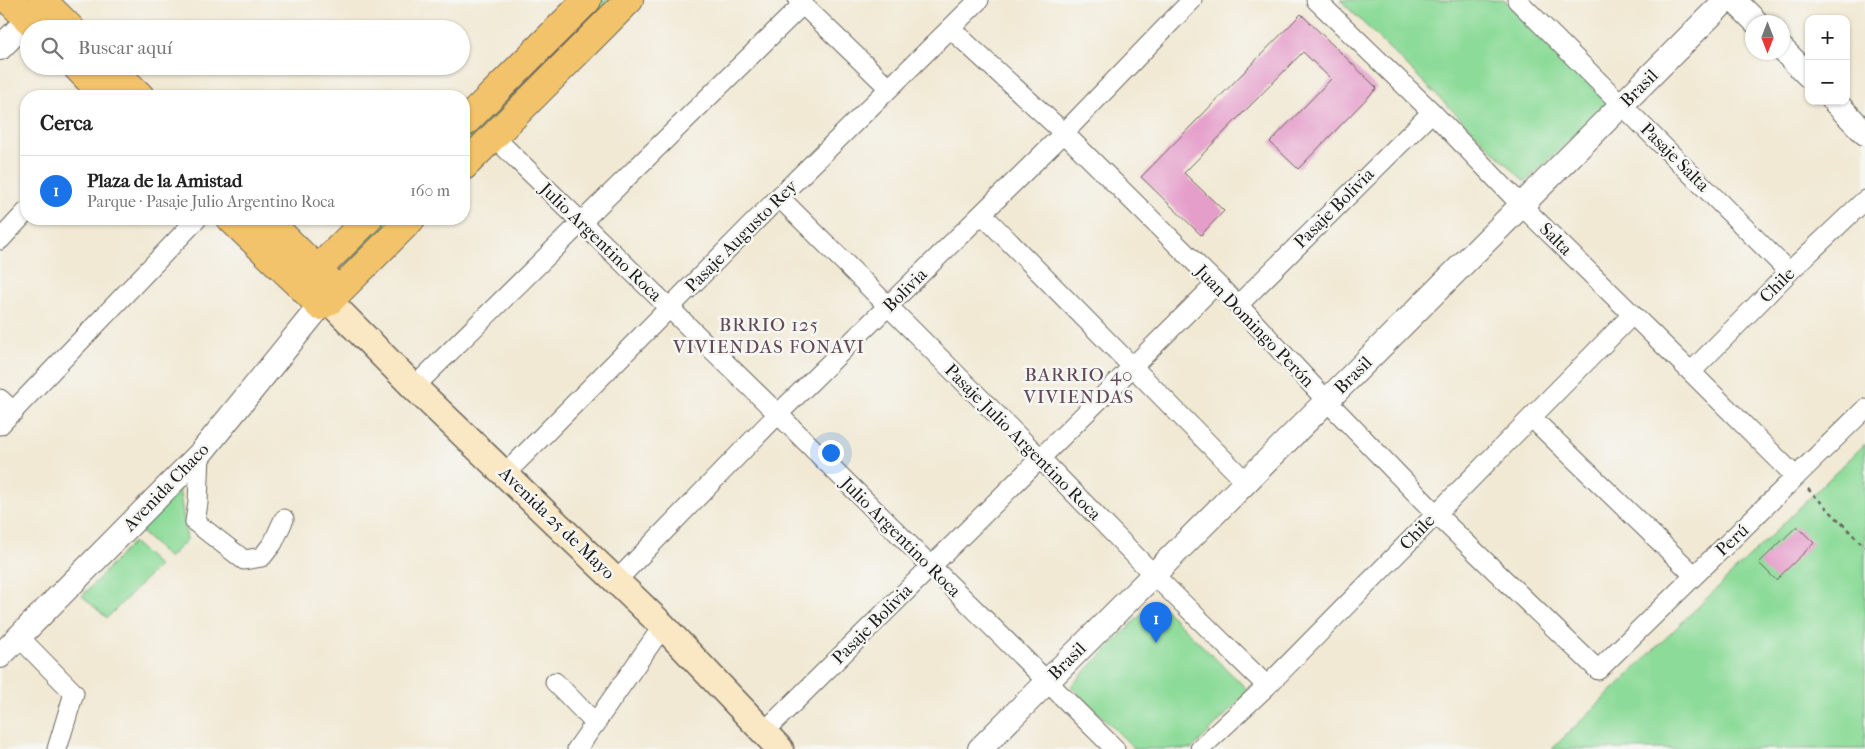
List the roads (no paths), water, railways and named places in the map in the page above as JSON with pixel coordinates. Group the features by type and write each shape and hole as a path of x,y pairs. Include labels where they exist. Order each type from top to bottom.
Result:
{"main road":[{"path":"9,0 53,20"},
{"path":"470,117 587,0"},
{"path":"470,160 629,0"},
{"path":"85,75 99,90"},
{"path":"118,75 132,90"},
{"name":"Avenida 25 de Mayo","path":"239,225 310,277"},
{"name":"Avenida 25 de Mayo","path":"271,225 329,299 414,387 617,580 772,741"},
{"path":"310,277 362,225"},
{"path":"329,299 405,225"}],"street":[{"name":"Bolivia","path":"617,580 778,414 1064,133 1192,0"},
{"name":"Salta","path":"1316,0 1432,112 1522,206 1796,478"},
{"name":"Pasaje Salta","path":"1517,0 1790,272"},
{"name":"Brasil","path":"980,749 1726,0"},
{"path":"1734,0 1749,15"},
{"name":"Pasaje Augusto Rey","path":"505,474 779,197 950,29 975,1"},
{"path":"414,387 581,224 801,2 889,88"},
{"name":"Juan Domingo Perón","path":"950,29 1064,133 1238,305 1435,513 1598,670"},
{"path":"0,48 20,30"},
{"path":"1790,57 1805,72"},
{"path":"1838,105 1865,133"},
{"name":"Pasaje Bolivia","path":"1238,305 1432,112"},
{"name":"Julio Argentino Roca","path":"493,136 581,224 778,414 1115,749"},
{"name":"Pasaje Julio Argentino Roca","path":"779,197 1154,575 1267,686"},
{"name":"Chile","path":"1691,372 1790,272 1865,200"},
{"path":"982,214 1134,366 1246,482"},
{"path":"0,240 20,218"},
{"path":"0,425 7,406 191,225"},
{"name":"Pasaje Bolivia","path":"772,741 930,566 1216,284"},
{"name":"Avenida Chaco","path":"0,656 200,454 329,299"},
{"name":"Chile","path":"1200,749 1267,686 1632,314"},
{"name":"Perú","path":"1598,670 1865,410"},
{"path":"1532,418 1694,575"},
{"path":"200,454 198,503 195,522 209,533 244,560 262,557 273,543 284,519"},
{"path":"577,749 663,626"},
{"path":"19,637 74,693 57,749"},
{"path":"555,682 596,724"}],"place":[{"name":"Plaza de la Amistad","path":"1156,643"}],"district":[{"name":"BRRIO 125 VIVIENDAS FONAVI","path":"769,335"},
{"name":"BARRIO 40 VIVIENDAS","path":"1079,385"}]}
